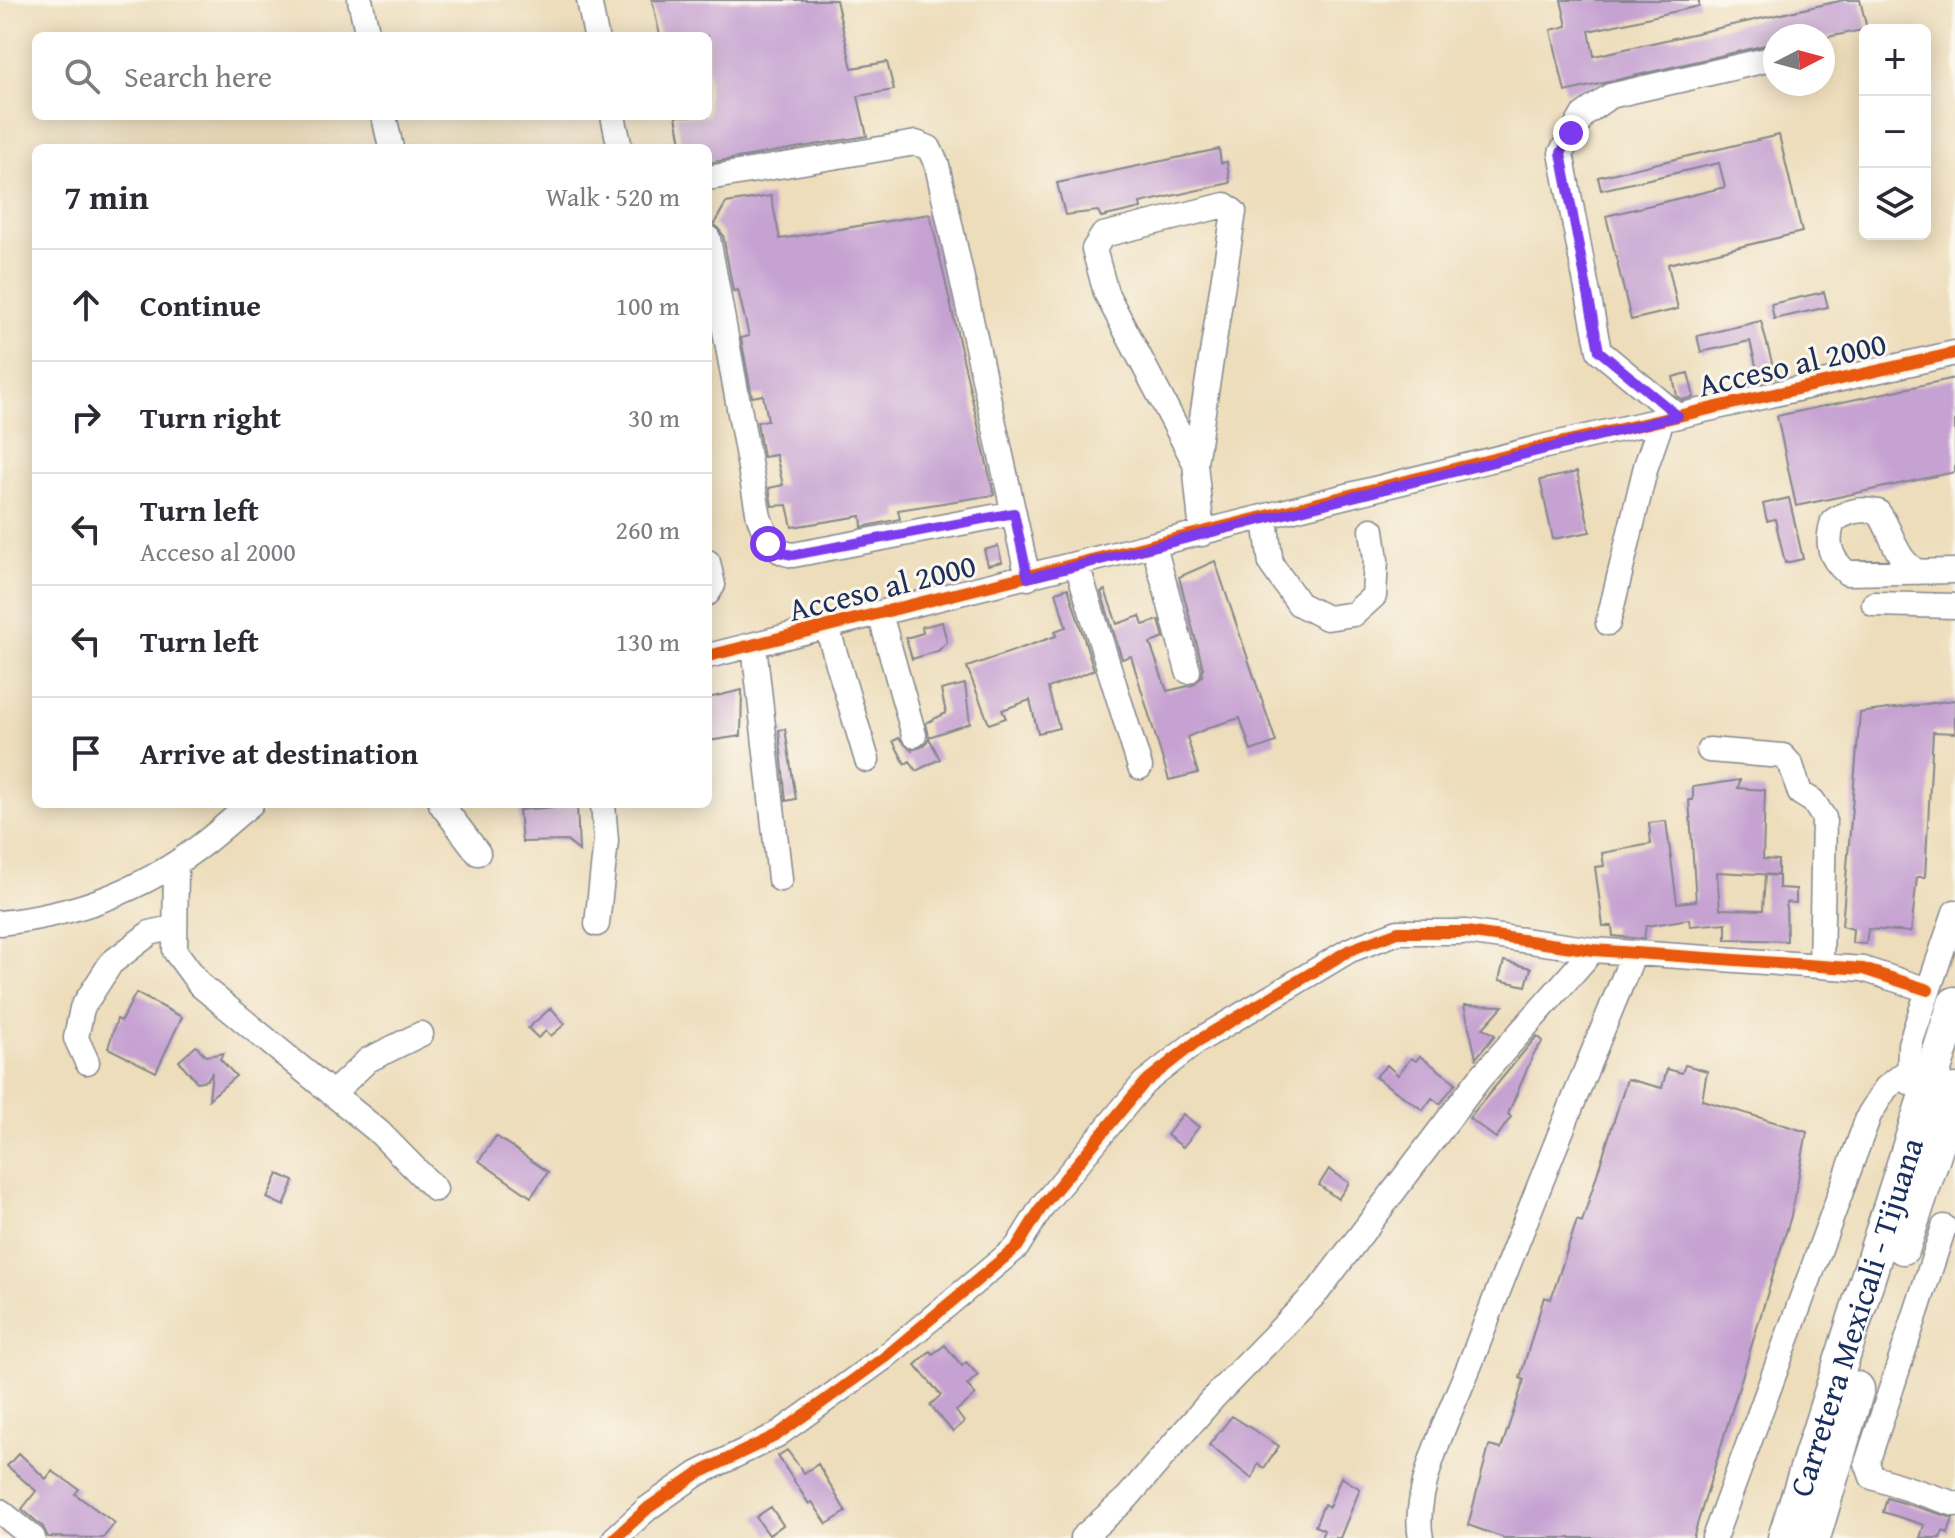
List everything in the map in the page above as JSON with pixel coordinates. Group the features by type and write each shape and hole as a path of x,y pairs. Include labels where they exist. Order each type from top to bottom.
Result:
{"highway":[{"name":"Carretera Mexicali - Tijuana","path":"1813,1538 1938,1224 1933,1149 1947,1006"},
{"name":"Carretera Mexicali - Tijuana","path":"1785,1538 1955,1091"}],"street":[{"path":"360,0 367,32"},
{"path":"589,0 595,32"},
{"path":"1608,623 1646,466 1670,418 1599,351 1561,153 1583,115 1610,96 1763,61"},
{"path":"385,120 390,144"},
{"path":"614,120 619,144"},
{"path":"712,177 916,143 929,148 937,165 1028,578"},
{"path":"1195,463 1106,293 1094,249 1103,235 1225,205 1234,212 1195,463 1202,534"},
{"path":"712,260 759,517 768,544 778,552 793,555 1014,513"},
{"name":"Acceso al 2000","path":"712,655 1670,418 1955,353"},
{"path":"1265,519 1271,564 1299,604 1327,618 1354,614 1374,596 1376,560 1372,530"},
{"path":"1154,546 1188,671"},
{"path":"1077,565 1140,767"},
{"path":"1918,572 1955,571"},
{"path":"1874,604 1955,606"},
{"path":"880,614 914,735"},
{"path":"827,627 867,760"},
{"path":"754,645 780,879"},
{"path":"1709,750 1783,756 1791,765 1800,793 1813,801 1824,818 1821,966"},
{"path":"0,923 94,906 150,881 246,808"},
{"path":"444,808 478,853"},
{"path":"597,924 606,841 603,808"},
{"path":"176,863 175,951 200,985 379,1132 435,1189"},
{"path":"1933,1149 1910,1069 1910,1044 1947,1006 1955,912"},
{"path":"87,1062 76,1038 82,1008 111,963 150,933 174,927"},
{"path":"615,1538 648,1508 697,1474 777,1435 841,1391 972,1287 1017,1247 1043,1205 1144,1083 1196,1042 1350,950 1398,932 1466,932 1593,950 1880,972 1947,1006"},
{"path":"1082,1538 1127,1498 1215,1396 1318,1291 1479,1079 1593,950"},
{"path":"1421,1538 1417,1519 1432,1463 1531,1206 1634,953"},
{"path":"332,1094 368,1060 421,1034"},
{"path":"1714,1538 1869,1115 1886,1088 1910,1069"},
{"path":"1938,1224 1867,1463 1872,1477 1955,1504"},
{"path":"0,1511 33,1538"}],"building":[{"path":"652,0 836,0 852,68 887,62 894,90 858,96 867,136 712,162 712,144 681,144 677,120 712,120 712,32 659,32"},
{"path":"1561,0 1699,0 1699,6 1589,31 1594,56 1844,0 1860,0 1866,24 1859,24 1859,31 1835,36 1835,24 1763,24 1763,46 1565,92 1551,30 1567,26"},
{"path":"1779,135 1802,232 1668,264 1678,309 1631,320 1606,216 1725,187 1719,163 1601,190 1598,177"},
{"path":"1219,149 1221,163 1227,162 1230,183 1140,203 1141,208 1101,217 1098,211 1065,215 1057,183"},
{"path":"771,196 780,239 930,214 994,495 898,510 900,519 862,527 861,516 792,527 787,505 772,506 769,488 783,485 776,455 763,457 757,422 768,420 763,395 752,397 741,338 749,336 738,290 733,291 723,235 714,224 726,203"},
{"path":"1824,292 1828,307 1774,319 1771,304"},
{"path":"1761,321 1776,378 1760,382 1750,341 1701,352 1697,336"},
{"path":"1688,373 1694,397 1682,400 1677,396 1673,377"},
{"path":"1955,378 1955,472 1796,506 1777,416"},
{"path":"1577,472 1590,532 1553,539 1540,480"},
{"path":"1789,498 1803,559 1785,563 1775,519 1767,521 1763,504"},
{"path":"998,546 1002,562 988,565 984,550"},
{"path":"1215,561 1276,742 1251,751 1240,718 1213,726 1187,737 1198,773 1169,780 1131,656 1122,659 1101,592 1105,590 1117,624 1140,616 1143,625 1159,620 1164,638 1150,643 1167,691 1193,685 1202,676 1203,668 1179,577"},
{"path":"1068,588 1094,670 1048,688 1059,728 1038,733 1030,700 1002,710 1006,718 989,724 967,667 1056,636 1055,631 1066,627 1056,592"},
{"path":"942,622 947,642 938,651 912,659 906,638 923,633 922,627"},
{"path":"965,684 970,723 929,737 926,723 946,713 941,690"},
{"path":"742,690 741,736 712,740 712,697"},
{"path":"1955,700 1955,733 1933,732 1925,877 1917,877 1911,932 1868,929 1866,944 1852,943 1853,929 1842,926 1860,713"},
{"path":"785,729 796,799 786,801 779,730"},
{"path":"899,738 911,750 924,746 929,738 940,759 916,771 910,761 905,764 893,741"},
{"path":"1740,780 1738,788 1765,790 1763,859 1778,860 1778,875 1717,872 1720,909 1763,910 1765,875 1779,876 1779,888 1796,889 1796,903 1786,902 1787,941 1726,939 1726,923 1690,926 1689,919 1646,926 1644,939 1613,936 1612,926 1603,926 1595,867 1604,866 1602,853 1651,844 1649,823 1666,821 1677,903 1696,901 1689,800 1693,800 1693,787"},
{"path":"577,808 579,851 567,841 522,842 519,810"},
{"path":"1504,961 1531,968 1526,986 1499,980"},
{"path":"136,993 182,1017 156,1072 108,1048 117,1019 121,1021"},
{"path":"1464,1005 1503,1006 1483,1028 1495,1035 1476,1058"},
{"path":"551,1008 565,1024 551,1036 546,1031 538,1038 528,1028"},
{"path":"1537,1036 1543,1041 1533,1055 1508,1114 1511,1117 1496,1138 1469,1118"},
{"path":"196,1046 206,1056 224,1053 220,1059 236,1076 209,1099 212,1072 207,1080 197,1082 179,1061"},
{"path":"1420,1056 1456,1083 1440,1104 1432,1098 1423,1110 1375,1077 1387,1065 1398,1075 1411,1058 1416,1061"},
{"path":"1685,1065 1707,1071 1702,1100 1807,1132 1791,1216 1693,1538 1504,1538 1468,1525 1489,1446 1501,1449 1524,1380 1520,1378 1544,1297 1551,1299 1577,1220 1582,1222 1627,1079 1662,1088 1667,1069 1682,1073"},
{"path":"1183,1114 1199,1127 1183,1147 1167,1135"},
{"path":"496,1136 548,1172 531,1197 479,1161"},
{"path":"1329,1169 1349,1183 1338,1199 1319,1185"},
{"path":"278,1174 294,1181 284,1206 267,1198"},
{"path":"945,1345 962,1366 966,1362 978,1375 967,1385 976,1395 956,1411 964,1422 953,1432 930,1405 941,1395 915,1365 930,1351 933,1354"},
{"path":"1232,1416 1279,1446 1264,1468 1258,1464 1252,1479 1209,1445"},
{"path":"787,1450 804,1473 818,1464 846,1512 827,1524 812,1502 809,1504 778,1456"},
{"path":"19,1453 46,1479 52,1471 79,1489 75,1494 115,1523 103,1538 48,1537 43,1527 22,1509 36,1491 7,1466"},
{"path":"1341,1477 1360,1489 1340,1538 1321,1538 1324,1530 1315,1526 1324,1504 1329,1507"},
{"path":"1887,1498 1953,1518 1948,1533 1943,1531 1940,1538 1920,1538 1924,1525 1883,1512"},
{"path":"771,1507 783,1525 769,1535 756,1517"}],"cycle path":[{"path":"712,655 1546,446 1955,353"},
{"path":"615,1538 648,1508 697,1474 777,1435 885,1357 1017,1247 1043,1205 1144,1083 1196,1042 1350,950 1398,932 1466,932 1593,950 1863,969 1928,990"}],"route":[{"path":"768,544 778,552 793,555 1014,513 1028,578 1546,446 1678,416 1599,351 1561,153 1571,133"}]}
